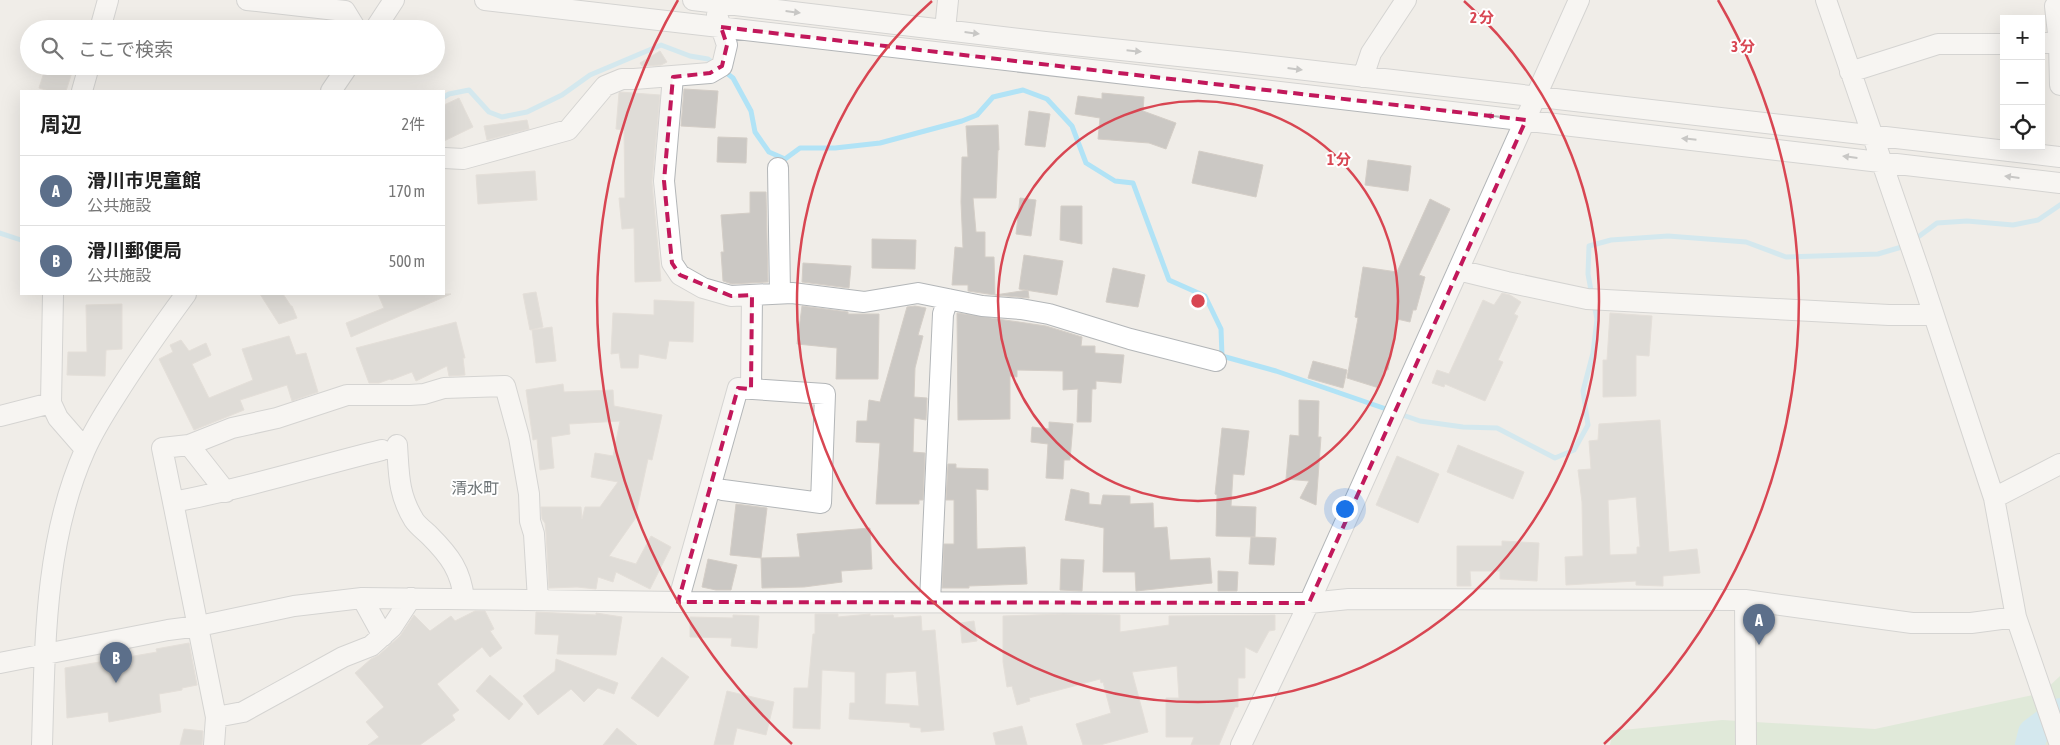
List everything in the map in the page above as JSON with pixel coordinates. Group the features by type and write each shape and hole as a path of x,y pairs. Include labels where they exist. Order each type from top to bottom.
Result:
{"street":[{"path":"102,20 108,0"},
{"path":"247,0 345,11 350,20"},
{"path":"381,20 394,0"},
{"path":"485,0 2060,183"},
{"path":"693,0 2060,157"},
{"path":"945,30 948,0"},
{"path":"1363,77 1371,53 1406,0"},
{"path":"1241,745 1308,603 1579,0"},
{"path":"1826,0 1882,161 1994,498 2016,617 2060,745"},
{"path":"445,158 463,159 553,136 568,130 605,86 622,78 673,77 710,73 722,66 727,45 713,1"},
{"path":"2055,6 2050,43 2060,85"},
{"path":"1850,72 1938,44 2000,44"},
{"path":"82,90 86,75"},
{"path":"332,90 342,75"},
{"path":"673,77 664,180 672,263 680,274 704,288 731,296 792,292 864,302 918,293 982,306 1021,309 1049,314 1130,339 1216,361"},
{"path":"778,168 780,293"},
{"path":"1458,270 1587,299 1889,315 1933,315"},
{"path":"54,295 51,403 58,418 85,449"},
{"path":"42,745 45,653 55,545 69,491 85,449 128,376 185,295"},
{"path":"751,388 752,295"},
{"path":"930,601 943,314 948,299"},
{"path":"214,745 216,717 162,448 189,444 232,428 277,418 348,395 410,395 424,394 444,388 505,386 519,437 529,494 530,521 534,534 538,600"},
{"path":"678,602 738,388 824,394 820,503 722,490 711,485"},
{"path":"0,416 51,403"},
{"path":"189,444 226,492"},
{"path":"174,502 226,492 298,471 390,448 401,492 414,521 438,544 456,566 462,584 464,599"},
{"path":"1994,498 2060,464"},
{"path":"0,663 168,630 199,626 294,606 362,598 678,602 1308,603 1349,599 1745,600 1912,622 1971,623 2016,617"},
{"path":"362,598 383,636"},
{"path":"216,717 243,712 344,656 371,646 392,627 411,598"},
{"path":"1745,600 1746,745"}],"highlighted area":[{"path":"721,27 1526,120 1309,603 678,602 738,388 751,389 752,295 731,296 680,275 672,263 664,181 673,77 710,73 722,66 727,45"}],"green space":[{"path":"2060,676 2060,745 1610,745 1613,731 1722,720 1875,729 2042,693"}],"building":[{"path":"660,51 667,62 661,65 642,66 640,63"},
{"path":"43,75 71,75 66,90 46,90 39,88"},
{"path":"684,89 718,91 715,128 681,126"},
{"path":"620,92 660,95 652,182 661,281 635,282 634,228 622,229 619,198 625,198 624,130 616,129"},
{"path":"1102,93 1144,97 1143,111 1176,123 1166,149 1149,143 1098,139 1100,118 1075,114 1078,96 1102,99"},
{"path":"459,98 473,127 445,141 445,105"},
{"path":"1029,111 1050,114 1045,147 1025,145"},
{"path":"527,120 529,129 487,140 484,126"},
{"path":"998,125 999,150 996,198 973,198 976,232 985,232 985,257 994,257 995,295 968,291 968,285 952,285 955,247 963,248 962,157 968,157 966,126"},
{"path":"718,137 747,138 746,163 717,162"},
{"path":"1199,151 1263,165 1256,197 1192,183"},
{"path":"1368,160 1411,166 1408,191 1365,185"},
{"path":"535,171 537,200 478,204 476,175"},
{"path":"750,192 766,192 768,282 732,284 723,281 721,252 724,252 721,215 750,213"},
{"path":"1020,198 1036,200 1031,236 1016,234"},
{"path":"1430,199 1450,209 1419,275 1425,277 1416,310 1413,310 1410,322 1397,319 1388,370 1384,369 1379,388 1347,378 1358,318 1355,317 1363,267 1397,272"},
{"path":"1061,206 1082,206 1082,244 1060,240"},
{"path":"872,239 916,240 915,269 872,268"},
{"path":"1024,255 1063,261 1057,295 1019,289"},
{"path":"803,263 851,266 849,288 802,282"},
{"path":"1113,268 1145,275 1138,307 1106,302"},
{"path":"1028,290 1029,298 995,295"},
{"path":"536,292 543,327 530,330 523,294"},
{"path":"1502,293 1510,295 1521,302 1514,314 1518,316 1498,360 1503,362 1485,401 1445,384 1444,387 1432,383 1437,370 1449,374 1483,300 1494,305"},
{"path":"451,294 351,337 346,323 384,308 378,295"},
{"path":"261,295 284,295 292,306 297,318 279,324"},
{"path":"654,300 694,302 693,342 669,341 666,359 639,354 638,368 621,368 619,353 611,354 613,313 654,315"},
{"path":"122,304 122,349 106,350 105,376 67,375 68,352 87,352 86,305"},
{"path":"802,306 848,312 848,314 879,314 878,379 836,379 837,348 797,344"},
{"path":"907,307 926,308 918,335 923,336 915,368 914,397 927,398 926,420 914,418 913,452 925,453 923,500 919,500 919,504 876,504 880,443 856,442 857,421 867,421 869,400 880,402"},
{"path":"957,313 1046,326 1082,337 1081,346 1095,346 1095,353 1124,355 1121,383 1096,381 1096,389 1092,389 1091,422 1077,422 1078,389 1063,390 1063,371 1017,370 1017,377 1010,376 1010,419 958,420"},
{"path":"1610,313 1652,316 1649,356 1636,355 1636,396 1603,397 1603,360 1607,360"},
{"path":"456,322 465,358 463,358 465,375 449,376 447,366 416,381 412,372 391,380 369,383 356,348"},
{"path":"552,327 556,361 536,363 532,330"},
{"path":"289,336 296,355 306,353 318,392 292,401 287,385 240,400 244,410 194,430 159,359 173,352 170,345 181,340 189,351 206,343 211,355 192,364 209,398 253,380 242,349"},
{"path":"1313,361 1347,370 1343,388 1308,378"},
{"path":"563,384 564,392 613,390 614,406 662,415 652,460 648,459 635,519 609,556 636,564 651,536 671,547 650,589 616,572 613,582 598,577 596,589 577,587 549,588 546,533 541,507 581,507 582,519 585,507 600,507 618,482 591,477 595,453 613,456 620,421 569,424 570,434 551,437 554,468 540,470 537,439 533,440 526,390"},
{"path":"1299,400 1319,401 1318,437 1321,437 1316,505 1300,498 1309,481 1286,479 1290,435 1299,436"},
{"path":"1660,420 1669,552 1697,549 1700,573 1663,576 1663,586 1636,585 1636,581 1566,585 1565,557 1583,556 1582,502 1578,470 1591,469 1589,441 1598,440 1599,424","holes":["1636,497 1640,547 1637,547 1637,554 1610,555 1608,500"]},
{"path":"1049,422 1073,424 1070,460 1064,460 1063,479 1046,478 1048,444 1031,442 1032,427 1049,429"},
{"path":"1222,428 1249,431 1244,475 1233,474 1231,506 1256,507 1255,537 1216,536 1217,495 1215,494"},
{"path":"1458,445 1524,472 1513,499 1447,472"},
{"path":"1397,456 1439,474 1418,523 1376,505"},
{"path":"948,464 956,464 956,468 988,469 988,490 976,489 977,549 1025,547 1027,584 942,588 944,544 954,544 954,500 946,500"},
{"path":"1071,489 1089,493 1089,504 1101,505 1103,495 1130,496 1130,504 1153,503 1154,528 1167,527 1170,560 1210,558 1212,583 1136,591 1135,572 1103,572 1104,528 1065,520"},
{"path":"736,504 767,508 761,558 730,555"},
{"path":"870,528 872,569 841,571 842,582 804,587 762,588 761,558 800,557 797,534"},
{"path":"1251,537 1276,538 1274,565 1249,564"},
{"path":"1502,541 1539,543 1537,581 1500,579 1500,571 1470,571 1471,586 1457,586 1457,546 1502,546"},
{"path":"708,559 737,565 731,590 716,590 702,587"},
{"path":"1061,559 1084,560 1082,591 1060,590"},
{"path":"1218,571 1238,572 1237,591 1218,591"},
{"path":"475,611 485,611 494,629 490,631 502,648 490,657 482,647 437,684 459,710 452,715 455,720 420,745 368,745 379,737 366,722 384,707 355,673 400,636 414,615 430,631 451,616 455,621"},
{"path":"536,612 596,615 596,613 622,617 616,655 557,654 559,635 535,634"},
{"path":"815,614 838,614 838,617 870,614 870,616 893,615 894,618 921,616 922,631 935,630 944,730 921,732 921,728 910,727 910,723 849,719 850,703 855,703 855,672 822,670 820,729 793,728 794,688 808,688 813,634 815,634","holes":["916,671 919,706 885,704 886,673"]},
{"path":"733,615 759,616 757,648 731,646 732,638 690,637 690,617 733,618"},
{"path":"1120,615 1120,632 1169,625 1169,616 1275,615 1275,630 1269,631 1257,653 1245,647 1245,678 1238,678 1238,707 1235,707 1219,745 1191,745 1194,737 1166,737 1166,698 1179,698 1177,666 1132,672 1148,732 1100,745 1083,745 1076,724 1111,713 1103,682 1101,683 1100,679 1029,698 1030,701 1017,705 1012,686 1007,687 1003,662 1003,616"},
{"path":"974,621 977,641 962,643 960,623"},
{"path":"189,643 197,685 159,694 161,712 109,722 108,712 67,718 65,668 157,652 156,649"},
{"path":"662,657 689,677 658,717 631,698"},
{"path":"556,659 618,683 614,694 598,688 584,702 571,689 538,715 523,696 555,671"},
{"path":"490,675 523,704 509,720 476,691"},
{"path":"727,691 774,702 766,735 737,728 733,745 714,745"},
{"path":"1022,726 1027,745 996,745 993,733"},
{"path":"617,728 637,745 603,745"},
{"path":"184,729 203,731 202,745 180,745"}],"waterway":[{"path":"445,96 469,90 489,112 502,117 527,112 562,95 590,75 661,45 690,56 708,59 715,64"},
{"path":"724,71 733,78 751,111 755,132 769,152 785,159 800,148 835,148 880,143 962,121 977,115 993,97 1023,90 1047,99 1072,126 1086,163 1115,181 1133,183 1169,280 1205,296 1221,329 1222,356 1276,371 1389,410"},
{"path":"1914,240 1937,223 1967,221 2013,225 2038,220 2060,205"},
{"path":"0,233 20,240"},
{"path":"1592,296 1588,274 1589,246 1611,240 1668,236 1746,242 1786,257 1878,254 1905,246"},
{"path":"1397,413 1420,421 1463,427 1497,428 1555,458 1574,450 1588,425 1583,391 1593,353 1597,319 1594,304"},
{"path":"2030,745 2033,733 2060,713"}],"place":[{"name":"滑川市児童館","path":"1759,645"},
{"name":"滑川郵便局","path":"116,683"}],"district":[{"name":"清水町","path":"475,488"}]}
